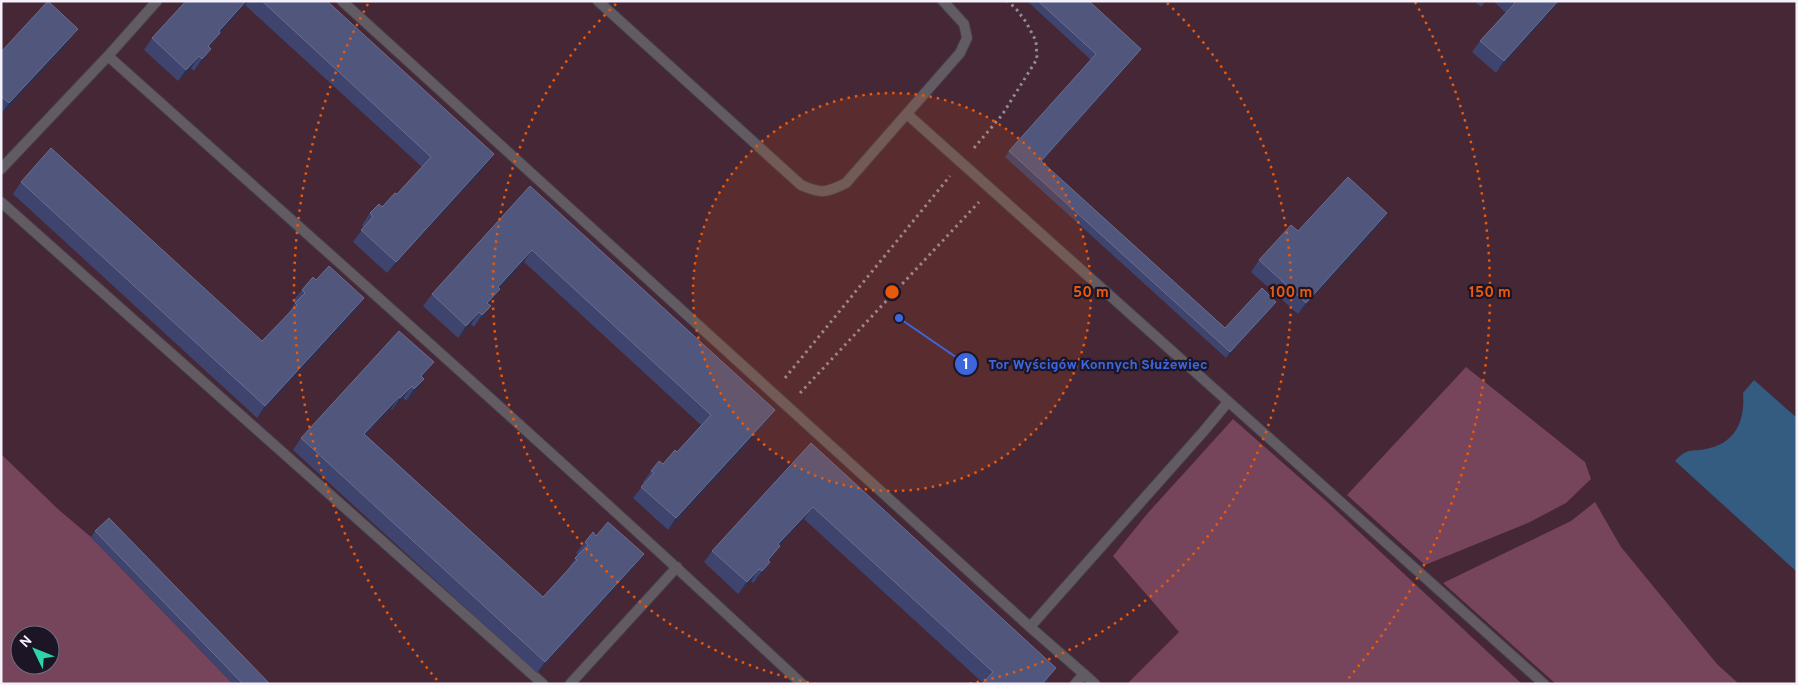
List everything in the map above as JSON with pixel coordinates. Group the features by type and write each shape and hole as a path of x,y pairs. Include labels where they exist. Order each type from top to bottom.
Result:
{"lane":[{"path":"1,169 108,56 157,1"},
{"path":"342,1 1095,684"},
{"path":"602,3 801,185 816,192 831,190 846,183 960,53 967,38 964,24 943,1"},
{"path":"108,56 677,567 802,684"},
{"path":"907,114 1544,684"},
{"path":"1,202 543,684"},
{"path":"1030,627 1228,402"},
{"path":"570,684 677,567"},
{"path":"1075,684 1084,674"}],"path":[{"path":"773,393 1002,115 1037,59 1036,41 1017,10 1008,1"},
{"path":"788,406 978,203"}],"shaded area":[{"path":"1,1 1797,1 1797,684 1,684"},
{"path":"1466,367 1585,462 1591,479 1566,503 1530,522 1425,565 1347,495"},
{"path":"1233,419 1325,500 1522,684 1127,684 1179,632 1113,556 1147,514"},
{"path":"1,454 59,510 91,537 233,684 1,684"},
{"path":"1595,502 1621,547 1717,664 1739,684 1556,684 1443,583 1571,521"}],"water":[{"path":"1754,380 1797,418 1797,572 1675,461 1684,453 1720,445 1733,434 1738,427 1743,411 1743,393"}],"building":[{"path":"48,1 78,29 9,103 1,96 1,52"},
{"path":"186,1 246,1 208,46 211,49 202,59 199,56 186,70 152,38"},
{"path":"262,1 327,1 494,154 396,262 361,230 373,217 370,213 379,204 382,207 395,193 397,194 431,157"},
{"path":"1038,1 1089,1 1141,49 1041,161 1225,328 1262,288 1276,302 1230,352 1009,151 1096,54"},
{"path":"1514,1 1558,1 1504,61 1480,41 1515,3"},
{"path":"51,148 262,341 297,305 295,303 305,293 302,290 313,277 316,280 329,266 364,298 265,406 21,182"},
{"path":"1348,177 1387,213 1306,303 1259,260 1291,225 1298,231"},
{"path":"530,186 775,410 676,518 641,487 654,473 651,471 659,461 663,464 675,450 677,452 711,415 532,250 498,287 500,289 487,303 491,306 482,315 479,312 466,326 432,294"},
{"path":"399,331 434,362 421,376 424,379 414,389 412,386 399,397 364,434 543,597 577,560 575,558 588,545 585,542 593,532 596,536 608,522 644,554 545,662 301,438"},
{"path":"811,443 1056,668 1042,684 982,684 993,672 813,507 778,544 780,546 768,560 770,562 762,571 759,569 747,582 712,551"},
{"path":"109,518 270,684 243,684 95,531"}],"place":[{"name":"Tor Wyścigów Konnych Służewiec","path":"899,318"}]}
